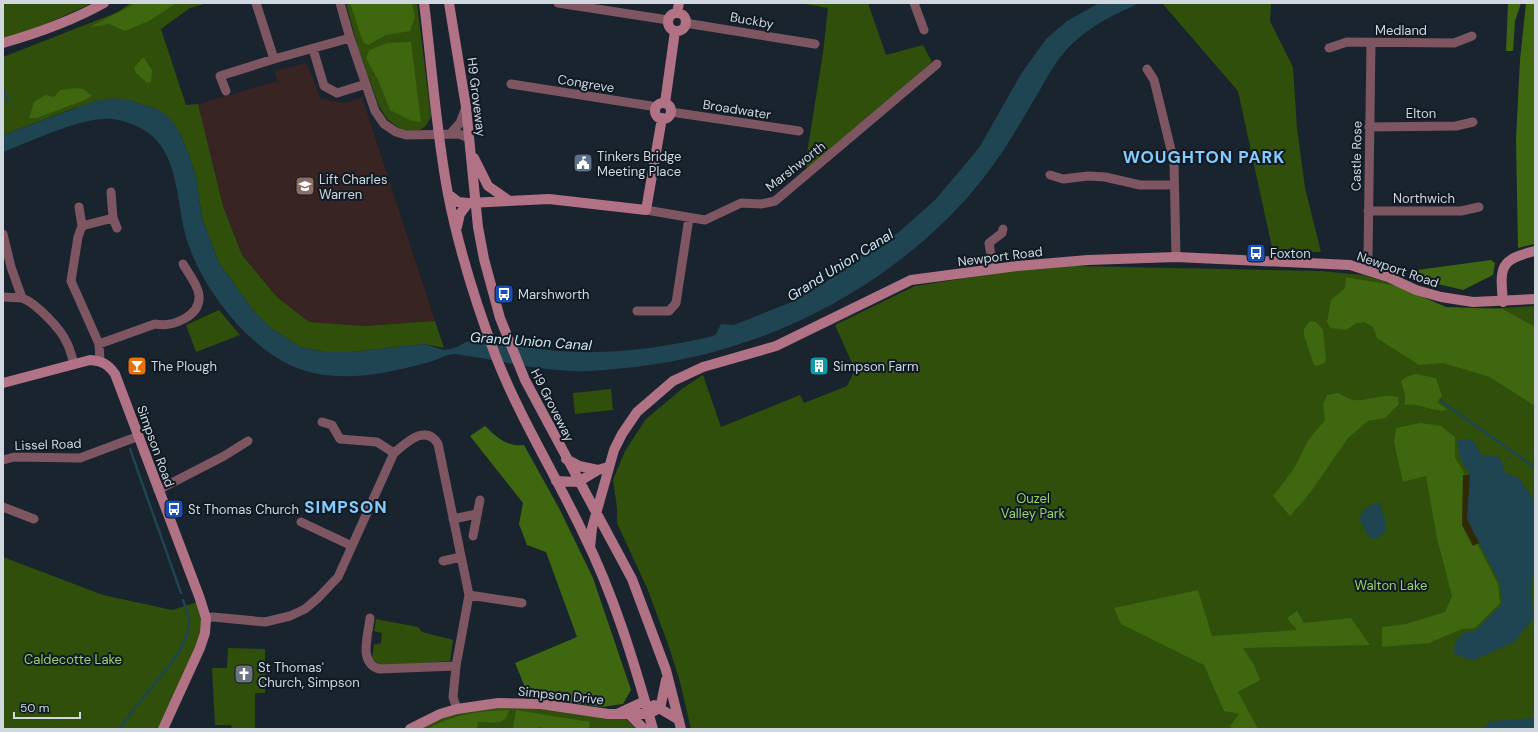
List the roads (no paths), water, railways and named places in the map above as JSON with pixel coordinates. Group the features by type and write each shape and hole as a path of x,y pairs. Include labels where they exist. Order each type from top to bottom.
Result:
{"street":[{"path":"3,43 36,33 80,16 104,3"},
{"path":"256,3 274,59"},
{"path":"340,3 350,38 375,111 384,124 396,132 406,135 459,134 470,144"},
{"path":"424,3 443,161 456,229 465,264 497,358 520,409 590,548 621,623 653,729"},
{"name":"H9 Groveway","path":"449,3 459,58 470,144 477,177 472,203 484,259 500,318 537,406 632,579 666,670 680,724"},
{"path":"558,3 668,20"},
{"path":"914,3 924,30"},
{"path":"678,8 684,16 686,23 683,28 674,31 669,26 668,20 678,8"},
{"name":"Buckby","path":"686,23 815,44"},
{"path":"665,103 674,31"},
{"name":"Medland","path":"1329,48 1347,42 1454,43 1472,36"},
{"path":"226,91 220,76 350,38"},
{"name":"Castle Rose","path":"1366,269 1368,257 1371,42"},
{"path":"313,49 324,86 337,93 366,84"},
{"name":"Marshworth","path":"472,203 508,200 562,199 646,210 705,220 741,203 761,204 775,201 937,64"},
{"path":"1147,69 1154,80 1172,147 1174,162 1176,257"},
{"name":"Congreve","path":"512,84 651,106 655,109"},
{"path":"665,103 669,105 671,112 669,116 662,118 656,115 655,109 659,104 665,103"},
{"path":"450,134 458,126 466,107"},
{"name":"Broadwater","path":"671,112 799,131"},
{"path":"646,210 662,118"},
{"name":"Elton","path":"1369,127 1456,126 1473,122"},
{"path":"1050,175 1063,179 1105,177 1140,185 1174,185"},
{"path":"477,177 508,200"},
{"path":"448,191 458,202 472,203"},
{"path":"111,192 113,218 117,228"},
{"path":"456,229 460,214 472,203"},
{"name":"Northwich","path":"1368,212 1460,211 1479,207"},
{"path":"3,383 90,360 100,360 99,344 71,281 78,237 82,226 78,208"},
{"path":"82,226 113,218"},
{"path":"637,311 669,311 676,303 674,290 689,218"},
{"path":"993,269 989,243 1002,233 1003,229"},
{"path":"3,234 11,267 22,298"},
{"path":"1503,302 1501,280 1502,269 1507,261 1518,255 1535,251"},
{"name":"Newport Road","path":"590,548 590,536 597,513 603,469 622,434 637,412 673,381 703,367 776,346 911,280 993,269 1088,260 1176,257 1341,265 1366,269 1416,290 1441,297 1473,302 1503,302 1535,299"},
{"path":"99,344 155,324 172,324 186,318 193,312 198,305 199,294 183,264"},
{"path":"3,297 22,298 30,301 60,331 67,342 74,364"},
{"name":"Simpson Road","path":"100,360 110,366 115,374 158,490 200,596 206,618 205,633 200,648 162,729"},
{"path":"322,422 332,424 340,439 377,442 394,453"},
{"path":"206,618 212,617 265,622 290,616 305,609 338,577 394,453 407,442 419,435 428,434 434,437 438,444 469,595 456,666 453,697 457,709"},
{"name":"Lissel Road","path":"3,460 14,457 80,458 139,436"},
{"path":"158,490 224,456 248,441"},
{"path":"566,459 579,466 603,469"},
{"path":"556,481 578,482 603,469"},
{"path":"473,536 480,500"},
{"path":"3,507 34,519"},
{"path":"453,519 477,514"},
{"path":"301,522 352,546"},
{"path":"443,561 461,557"},
{"path":"469,595 522,603"},
{"path":"370,618 366,653 368,663 372,668 456,666"},
{"path":"648,714 659,707 665,690 666,670"},
{"path":"645,701 659,707 680,724"},
{"name":"Simpson Drive","path":"624,714 645,701"},
{"name":"Simpson Drive","path":"410,729 440,714 457,709 485,704 514,702 541,704 608,714 648,714"},
{"path":"624,714 644,729"}],"water":[{"path":"1099,3 1139,3 1087,31 1067,49 1055,64 1009,141 988,172 965,200 939,227 911,252 880,275 847,296 814,314 780,329 746,342 689,358 630,368 591,371 558,370 455,354 411,367 368,375 339,376 309,372 290,365 271,354 253,339 221,304 208,285 189,246 184,230 174,177 169,161 161,146 150,134 134,125 119,120 93,120 67,127 3,152 3,135 95,101 114,98 128,100 157,109 170,118 179,131 189,155 196,177 202,218 219,263 253,310 269,327 300,347 326,352 352,352 424,344 444,350 455,348 466,342 479,341 548,350 577,352 636,350 713,336 716,334 721,324 734,325 789,303 821,285 838,274 849,263 899,232 935,200 979,148 1021,74 1046,39 1067,21"},
{"path":"1472,439 1482,455 1500,457 1505,473 1519,478 1535,501 1535,575 1531,578 1533,619 1514,642 1472,661 1453,653 1456,641 1463,633 1476,630 1502,604 1500,584 1467,519 1470,475 1460,458 1457,440"},
{"path":"1379,502 1385,519 1386,530 1379,538 1372,539 1368,536 1359,517 1367,507"}],"waterway":[{"path":"3,88 8,103"},
{"path":"1441,401 1535,468"},
{"path":"130,449 181,593"},
{"path":"120,729 172,662 181,648 187,634 189,621 188,613 183,600"},
{"path":"1493,729 1535,726"}],"place":[{"name":"Tinkers Bridge Meeting Place","path":"583,163"},
{"name":"Lift Charles Warren","path":"305,186"},
{"name":"Foxton","path":"1256,253"},
{"name":"Marshworth","path":"504,294"},
{"name":"The Plough","path":"137,366"},
{"name":"Simpson Farm","path":"819,366"},
{"name":"St Thomas Church","path":"174,509"},
{"name":"St Thomas' Church, Simpson","path":"244,674"}],"district":[{"name":"WOUGHTON PARK","path":"1204,157"},
{"name":"SIMPSON","path":"346,507"}],"water label":[{"name":"Grand Union Canal","path":"840,265"},
{"name":"Grand Union Canal","path":"531,341"}],"park label":[{"name":"Ouzel Valley Park","path":"1033,506"},
{"name":"Walton Lake","path":"1391,585"},
{"name":"Caldecotte Lake","path":"73,659"}]}
